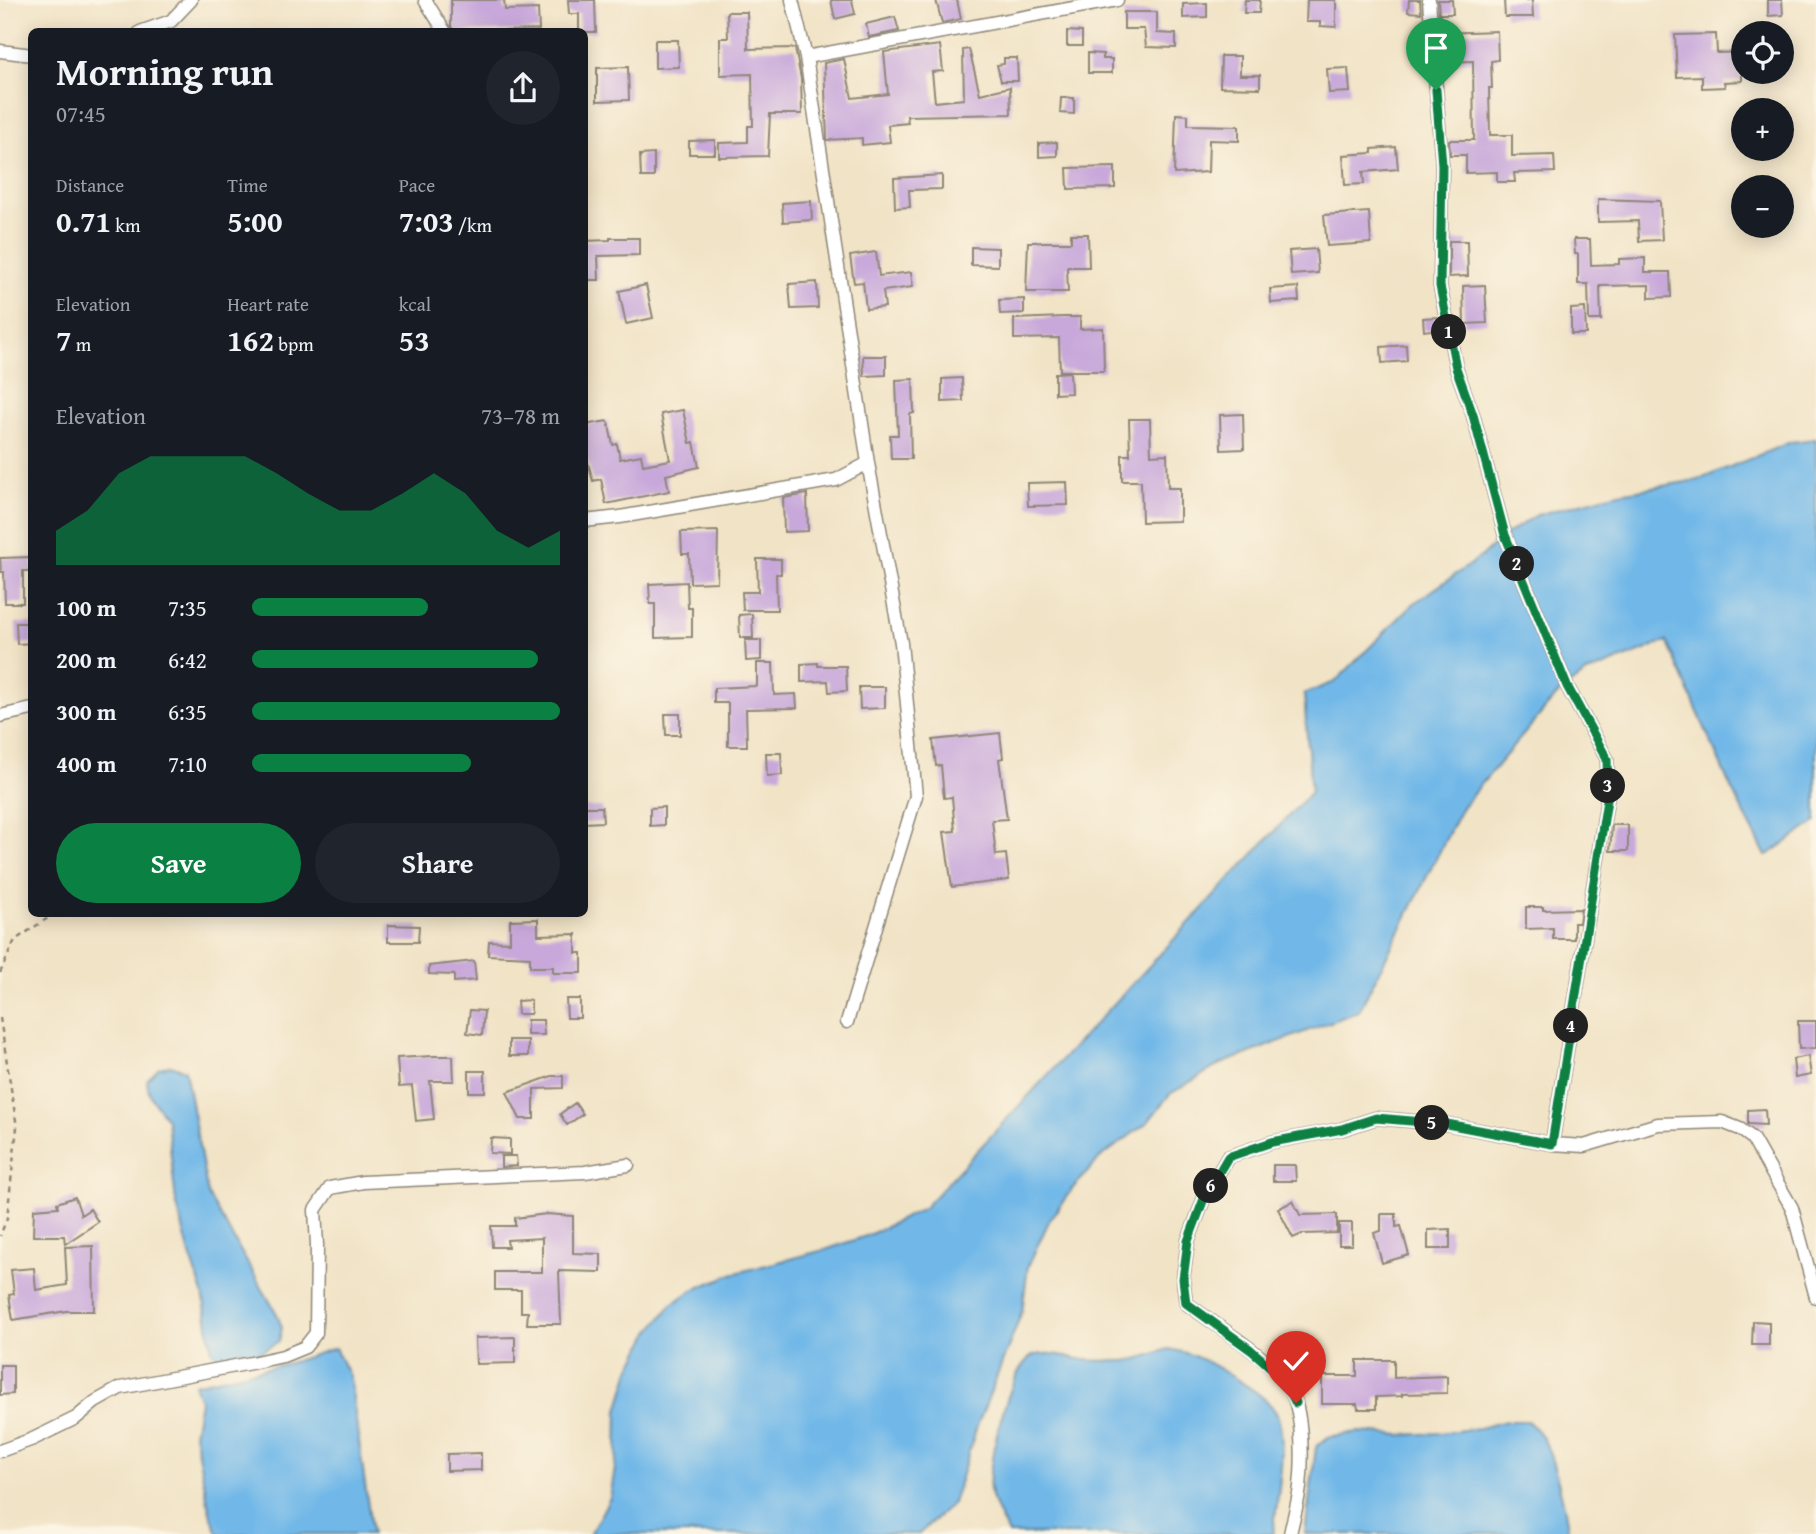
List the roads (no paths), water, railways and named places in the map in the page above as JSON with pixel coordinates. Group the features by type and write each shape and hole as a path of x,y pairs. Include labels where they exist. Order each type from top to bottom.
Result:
{"street":[{"path":"151,28 171,21 191,0"},
{"path":"425,0 442,28"},
{"path":"792,0 806,57 868,463 901,643 916,796 847,1022"},
{"path":"806,57 1117,0"},
{"path":"1429,0 1442,165 1440,286 1456,368 1473,415 1505,535 1561,670 1607,759 1608,794 1552,1144"},
{"path":"0,51 28,54"},
{"path":"588,521 836,480 868,463"},
{"path":"0,716 28,710"},
{"path":"1290,1534 1300,1487 1301,1440 1296,1403 1285,1380 1251,1350 1186,1303 1183,1279 1188,1241 1205,1196 1228,1157 1272,1142 1342,1129 1376,1118 1447,1124 1552,1144 1584,1146 1658,1124 1722,1122 1740,1129 1752,1138 1791,1208 1816,1297"},
{"path":"0,1451 33,1439 76,1418 95,1402 120,1388 283,1356 305,1347 316,1333 315,1210 330,1188 363,1182 584,1172 628,1165"}],"water":[{"path":"1816,439 1816,822 1766,856 1731,788 1667,641 1587,673 1556,696 1462,807 1359,1011 1221,1064 1170,1094 1148,1122 1101,1157 1072,1189 1049,1221 1028,1266 1022,1312 976,1429 953,1503 919,1534 590,1534 610,1498 617,1456 618,1410 630,1370 648,1335 671,1305 693,1290 732,1274 828,1249 869,1235 924,1208 1311,792 1304,694 1335,682 1413,604 1482,556 1505,535 1537,515 1614,494 1698,480 1791,442"},
{"path":"171,1065 185,1070 208,1195 277,1314 282,1328 279,1341 245,1358 226,1359 218,1357 212,1351 203,1293 176,1202 167,1120 151,1097 148,1087 147,1080 159,1068"},
{"path":"335,1348 350,1378 372,1534 218,1534 210,1512 194,1434 200,1401 194,1384 289,1363"},
{"path":"1169,1349 1195,1356 1218,1368 1256,1392 1275,1411 1279,1421 1282,1452 1273,1534 1009,1534 993,1501 990,1478 1001,1417 1024,1363 1040,1354 1086,1360 1129,1361"},
{"path":"1506,1421 1528,1421 1543,1438 1559,1485 1568,1534 1305,1534 1316,1447 1328,1437 1358,1432 1401,1435 1441,1433"}]}
